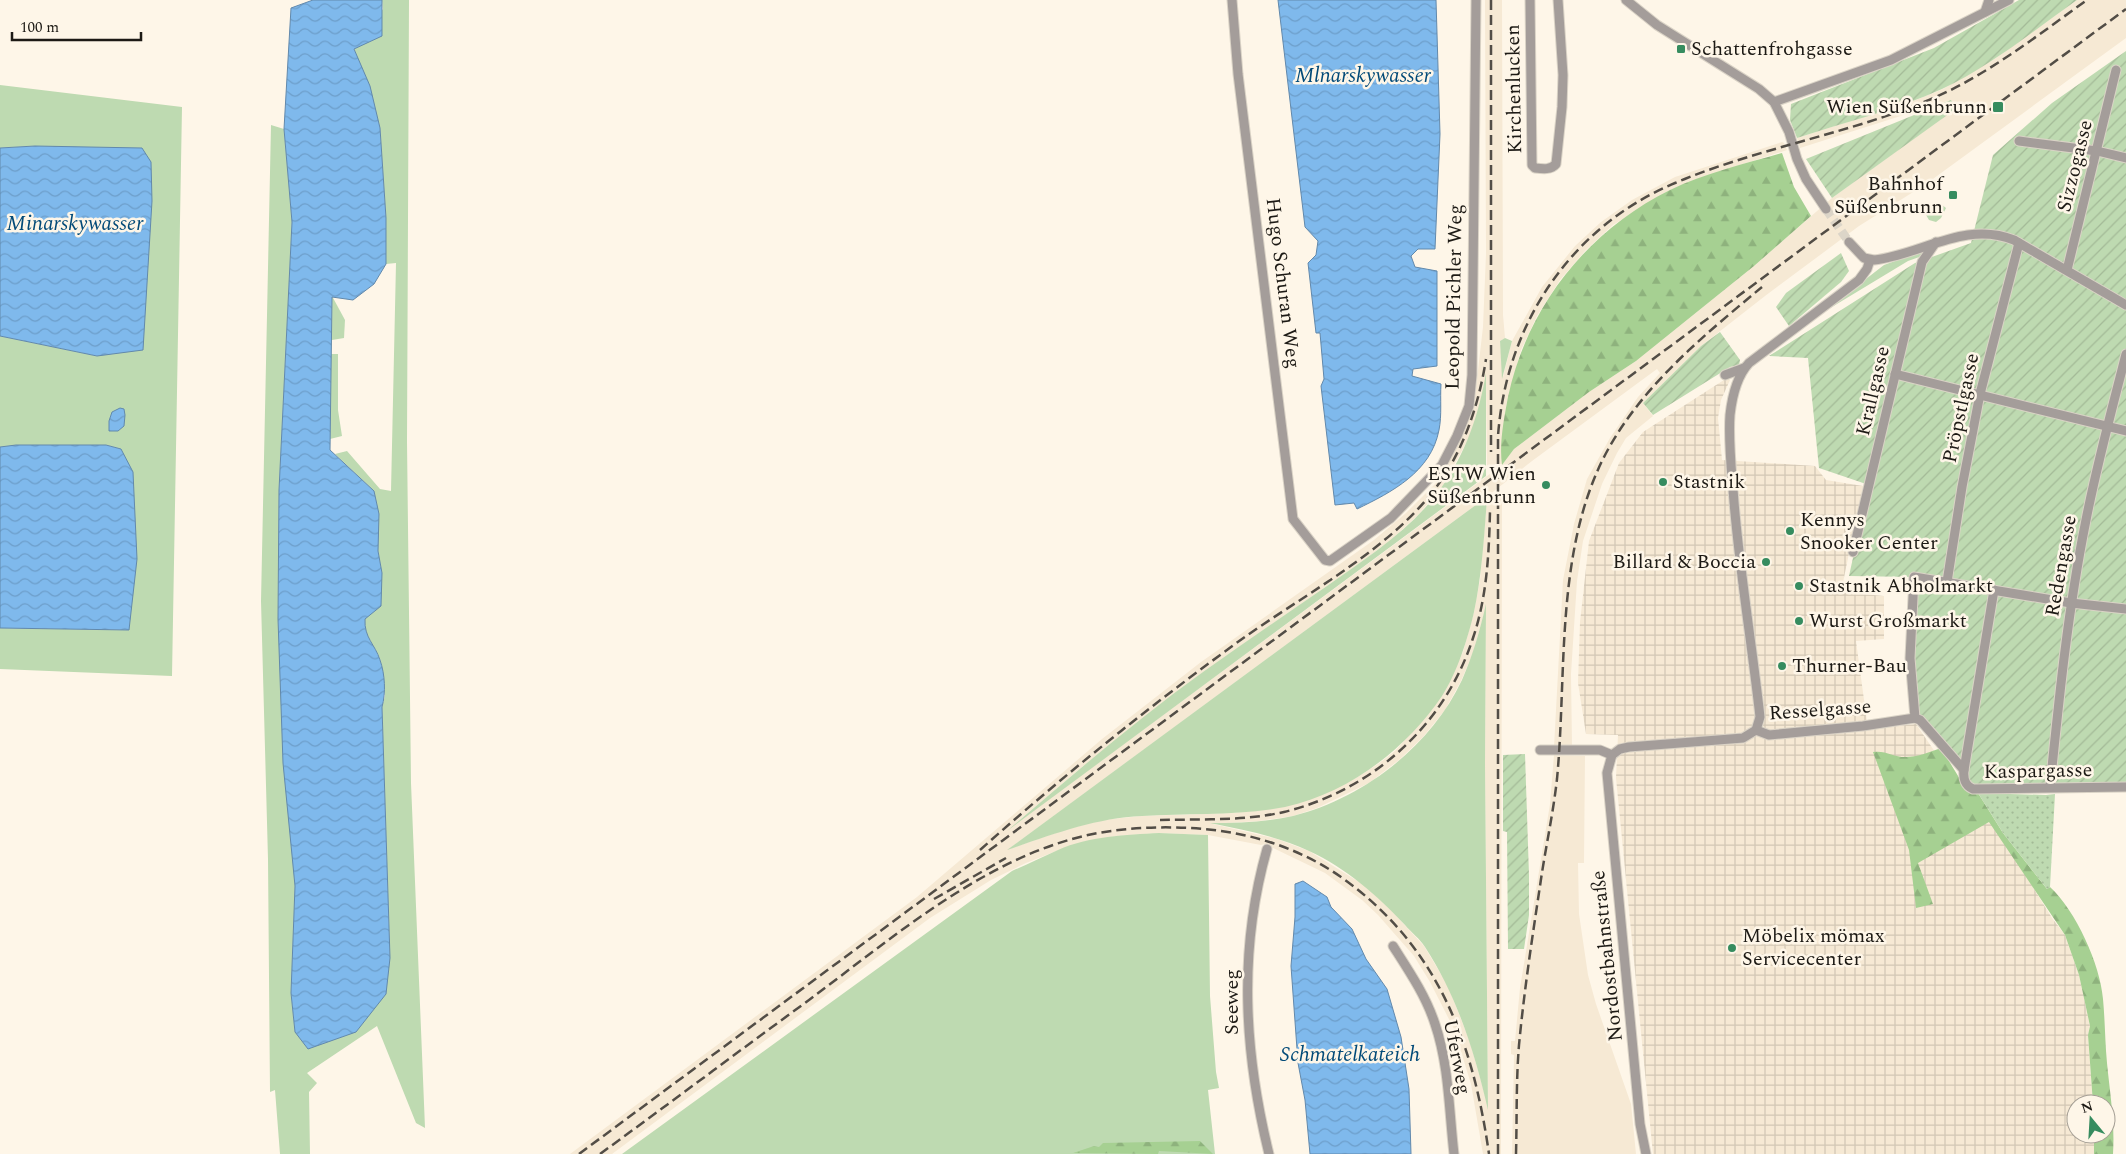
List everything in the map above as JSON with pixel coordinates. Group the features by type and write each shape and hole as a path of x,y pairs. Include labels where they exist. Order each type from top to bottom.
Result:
{"street":[{"name":"Hugo Schuran Weg","path":"1232,0 1238,74 1293,519 1325,560"},
{"name":"Leopold Pichler Weg","path":"1325,560 1330,561 1391,518 1442,465 1457,436 1469,406 1472,365 1476,0"},
{"name":"Kirchenlucken","path":"1530,0 1532,165 1535,168 1545,169 1554,166 1557,162 1561,126 1562,43 1558,0"},
{"path":"1626,0 1656,25 1759,89 1774,102 1789,132 1797,159 1806,179 1826,209"},
{"path":"1985,12 1989,0"},
{"path":"1774,102 1891,60 2009,0"},
{"name":"Sizzogasse","path":"2067,270 2116,70"},
{"path":"2019,141 2097,151 2126,158"},
{"path":"1849,242 1862,256 1870,260 1881,259 1936,242 1980,233 2002,236 2019,243 2126,305"},
{"name":"Krallgasse","path":"1853,552 1922,262 1936,242"},
{"name":"Pröpstlgasse","path":"1947,582 1962,487 1980,394 2019,243"},
{"path":"1725,375 1744,368 1859,280 1867,269 1870,260"},
{"name":"Redengasse","path":"2050,787 2071,603 2086,520 2126,354"},
{"path":"1744,368 1733,395 1730,438 1742,581 1760,717 1756,730"},
{"path":"1895,374 2126,430"},
{"path":"1915,718 1910,658 1914,577 2071,603 2126,610"},
{"path":"1964,770 1994,590"},
{"name":"Resselgasse","path":"1612,754 1620,749 1630,747 1743,738 1756,730 1769,735 1863,726 1915,718"},
{"name":"Kaspargasse","path":"1915,718 1920,720 1964,770 1964,780 1973,789 2126,787"},
{"path":"1540,750 1600,750 1612,754"},
{"name":"Nordostbahnstraße","path":"1612,754 1607,773 1640,1124 1646,1154"},
{"name":"Seeweg","path":"1266,849 1252,922 1247,1005 1252,1072 1269,1154"},
{"name":"Uferweg","path":"1393,946 1419,989 1439,1035 1454,1154"}],"shaded area":[{"path":"1485,0 1502,0 1503,315 1505,338 1500,341 1503,377 1512,341 1542,287 1575,246 1601,222 1632,200 1675,177 1782,142 1787,150 1700,178 1670,190 1613,225 1586,250 1560,280 1537,316 1521,350 1506,406 1502,464 1495,464 1495,469 1487,469 1486,377 1481,403 1470,436 1442,487 1418,515 1391,540 1360,563 1202,673 1082,767 1014,825 1502,465 1514,449 1589,392 1636,361 1754,266 1832,198 1957,107 1951,100 1800,148 1797,138 1916,100 1943,89 1996,58 2077,0 2126,0 2126,38 1926,184 1859,226 1765,296 1701,346 1643,403 1653,416 1626,438 1617,453 1602,484 1583,541 1577,581 1571,674 1572,747 1554,747 1563,580 1574,524 1587,479 1610,438 1638,397 1660,373 1657,369 1009,849 1064,830 1102,820 1141,816 1234,813 1285,806 1356,778 1378,764 1395,751 1442,695 1463,652 1474,612 1480,580 1487,499 1494,499 1494,494 1502,494 1501,1154 1483,1154 1471,1084 1454,1029 1430,982 1414,956 1378,915 1362,900 1325,873 1265,844 1261,845 1208,835 1159,833 1117,836 1085,842 1026,863 991,880 930,918 612,1154 570,1154 917,897 1102,739 1201,662 1374,540 1406,513 1437,482 1457,446 1471,411 1475,396 1483,327 1486,254","holes":["1486,607 1485,763 1488,1106 1470,1042 1448,986 1424,946 1388,907 1364,885 1309,851 1277,839 1213,824 1259,821 1293,816 1317,808 1369,783 1399,760 1423,737 1445,710 1461,681 1473,653"]},
{"path":"1727,378 1730,380 1721,400 1718,418 1722,460 1815,466 1826,480 1863,486 1841,592 1884,596 1884,639 1856,641 1868,729 1916,724 1984,824 1992,821 2052,918 2065,935 2079,975 2090,1026 2088,1035 2092,1094 2066,1094 2066,1144 2094,1144 2094,1154 1653,1154 1616,778 1618,735 1586,734 1578,683 1580,622 1589,541 1619,463 1643,432"},
{"path":"1554,755 1585,756 1584,863 1578,863 1579,914 1588,975 1596,1004 1631,1104 1636,1154 1512,1154 1514,1055 1511,1054 1511,1041 1515,1041 1520,988 1550,804"}],"green space":[{"path":"382,0 409,0 407,442 411,783 425,1128 416,1123 377,1026 307,1073 317,1083 309,1092 310,1154 280,1154 275,1090 270,1092 268,859 261,601 271,125 284,129 292,221 279,490 278,619 295,886 291,993 295,1032 390,958 382,707 385,696 380,659 364,630 365,619 382,573 378,551 374,491 335,454 347,451 380,489 391,491 396,263 386,264 386,218 380,128 354,48 383,9"},
{"path":"2019,0 2077,0 1995,59 1942,89 1889,110 1797,138 1790,120 1791,104 1934,48"},
{"path":"2126,51 2126,787 1973,789 1920,720 1910,671 1914,577 1849,576 1869,485 1819,468 1808,358 1769,356 1915,263 1971,243 1993,155 2052,103"},
{"path":"0,85 182,107 172,676 0,669 0,628 128,630 121,449 106,445 0,447 0,336 97,356 35,146 0,148"},
{"path":"1951,100 1957,108 1832,198 1806,159"},
{"path":"1782,153 1794,187 1811,216 1754,266 1636,361 1589,392 1514,449 1502,465 1501,448 1504,422 1508,397 1517,364 1530,332 1546,303 1565,275 1587,250 1612,227 1640,207 1670,190 1711,174"},
{"path":"1934,203 1941,204 1946,208 1941,218 1936,222 1929,220 1926,215 1928,208"},
{"path":"1925,250 1925,255 1908,261 1822,313 1884,265"},
{"path":"1841,253 1849,271 1841,282 1789,326 1776,307 1786,293"},
{"path":"332,296 345,320 344,338 332,340"},
{"path":"1720,332 1740,360 1739,365 1730,367 1653,415 1643,403 1701,346"},
{"path":"1505,338 1512,341 1502,379 1500,341"},
{"path":"331,354 338,354 338,410 342,436 330,439"},
{"path":"1486,373 1486,476 1007,831 1128,729 1203,672 1388,542 1417,517 1441,488 1458,461 1480,403"},
{"path":"1484,499 1487,499 1477,598 1472,622 1457,666 1442,696 1428,715 1393,751 1374,766 1353,780 1331,791 1285,807 1249,812 1125,817 1073,828 1007,850"},
{"path":"1486,604 1485,763 1488,1110 1471,1046 1456,1005 1447,985 1418,938 1372,893 1348,874 1323,858 1273,837 1210,823 1273,820 1319,808 1370,782 1392,766 1414,747 1449,704 1470,661"},
{"path":"1941,748 1966,789 1978,793 2003,833 2047,889 2050,887 2060,897 2077,924 2092,955 2101,985 2110,1094 2092,1094 2088,1035 2090,1026 2079,975 2065,935 1989,822 1918,863 1933,904 1916,908 1909,850 1873,752 1882,752 1901,757 1924,754"},
{"path":"1525,754 1529,915 1524,949 1508,949 1507,832 1503,831 1503,755"},
{"path":"1978,793 2055,794 2050,887 2047,889 2003,833"},
{"path":"1159,833 1208,835 1210,996 1219,1088 1208,1090 1215,1154 622,1154 1012,871 1070,845 1108,837"},
{"path":"1200,1141 1213,1154 1159,1151 1158,1154 1073,1153 1094,1146 1099,1147 1103,1143"},
{"path":"2094,1144 2113,1144 2113,1154 2094,1154"}],"water":[{"path":"313,0 382,0 382,36 354,49 370,86 380,128 386,218 386,264 374,284 353,300 332,297 330,450 374,491 379,514 378,551 382,573 381,606 365,619 365,626 380,660 384,684 382,707 390,958 386,994 356,1032 308,1049 295,1032 291,993 295,886 283,763 278,619 279,490 292,222 284,129 291,8"},
{"name":"Mlnarskywasser","path":"1278,0 1436,0 1440,134 1435,249 1418,249 1411,256 1415,267 1437,271 1437,366 1413,369 1412,376 1441,384 1440,424 1435,445 1419,469 1396,488 1357,509 1354,503 1335,505 1321,386 1324,379 1320,333 1316,333 1308,263 1316,255 1318,241 1305,227"},
{"name":"Minarskywasser","path":"35,146 142,148 151,162 152,201 143,350 97,356 0,336 0,148"},
{"path":"120,408 124,409 124,426 118,431 109,431 109,421 112,412"},
{"path":"16,445 106,445 121,449 133,472 137,559 129,630 0,628 0,447"},
{"name":"Schmatelkateich","path":"1303,881 1327,897 1331,907 1352,929 1366,959 1387,989 1401,1037 1409,1089 1411,1154 1310,1154 1305,1100 1298,1063 1291,966 1295,917 1295,884"}],"tunnel":[{"path":"1826,209 1849,242"}],"railway":[{"path":"1491,0 1491,452"},
{"path":"1498,1154 1498,436 1504,395 1514,356 1530,319 1550,284 1575,253 1604,225 1638,202 1675,183 1705,171 1862,124 1924,102 1988,69 2087,0"},
{"path":"579,1154 2126,9"},
{"path":"1516,1154 1519,1045 1531,946 1557,779 1563,657 1570,575 1577,535 1588,496 1603,459 1634,409 1695,344 1762,287"},
{"path":"980,850 1108,741 1174,689 1242,639 1363,557 1407,520 1438,485 1458,452 1478,397 1486,359"},
{"path":"1160,820 1238,818 1284,812 1317,802 1347,788 1376,770 1401,749 1424,725 1444,699 1460,670 1473,638 1484,591 1488,559 1490,511"},
{"path":"600,1154 910,924 982,878 1019,859 1058,843 1111,831 1164,827 1222,831 1276,844 1326,867 1374,904 1402,933 1426,965 1445,999 1473,1073 1489,1154"},
{"path":"934,899 1006,858"}],"place":[{"name":"Schattenfrohgasse","path":"1681,49"},
{"name":"Wien Süßenbrunn","path":"1998,107"},
{"name":"Bahnhof Süßenbrunn","path":"1953,195"},
{"name":"Stastnik","path":"1663,482"},
{"name":"ESTW Wien Süßenbrunn","path":"1546,485"},
{"name":"Kennys Snooker Center","path":"1790,531"},
{"name":"Billard & Boccia","path":"1766,562"},
{"name":"Stastnik Abholmarkt","path":"1799,586"},
{"name":"Wurst Großmarkt","path":"1799,621"},
{"name":"Thurner-Bau","path":"1782,666"},
{"name":"Möbelix mömax Servicecenter","path":"1732,948"}]}
